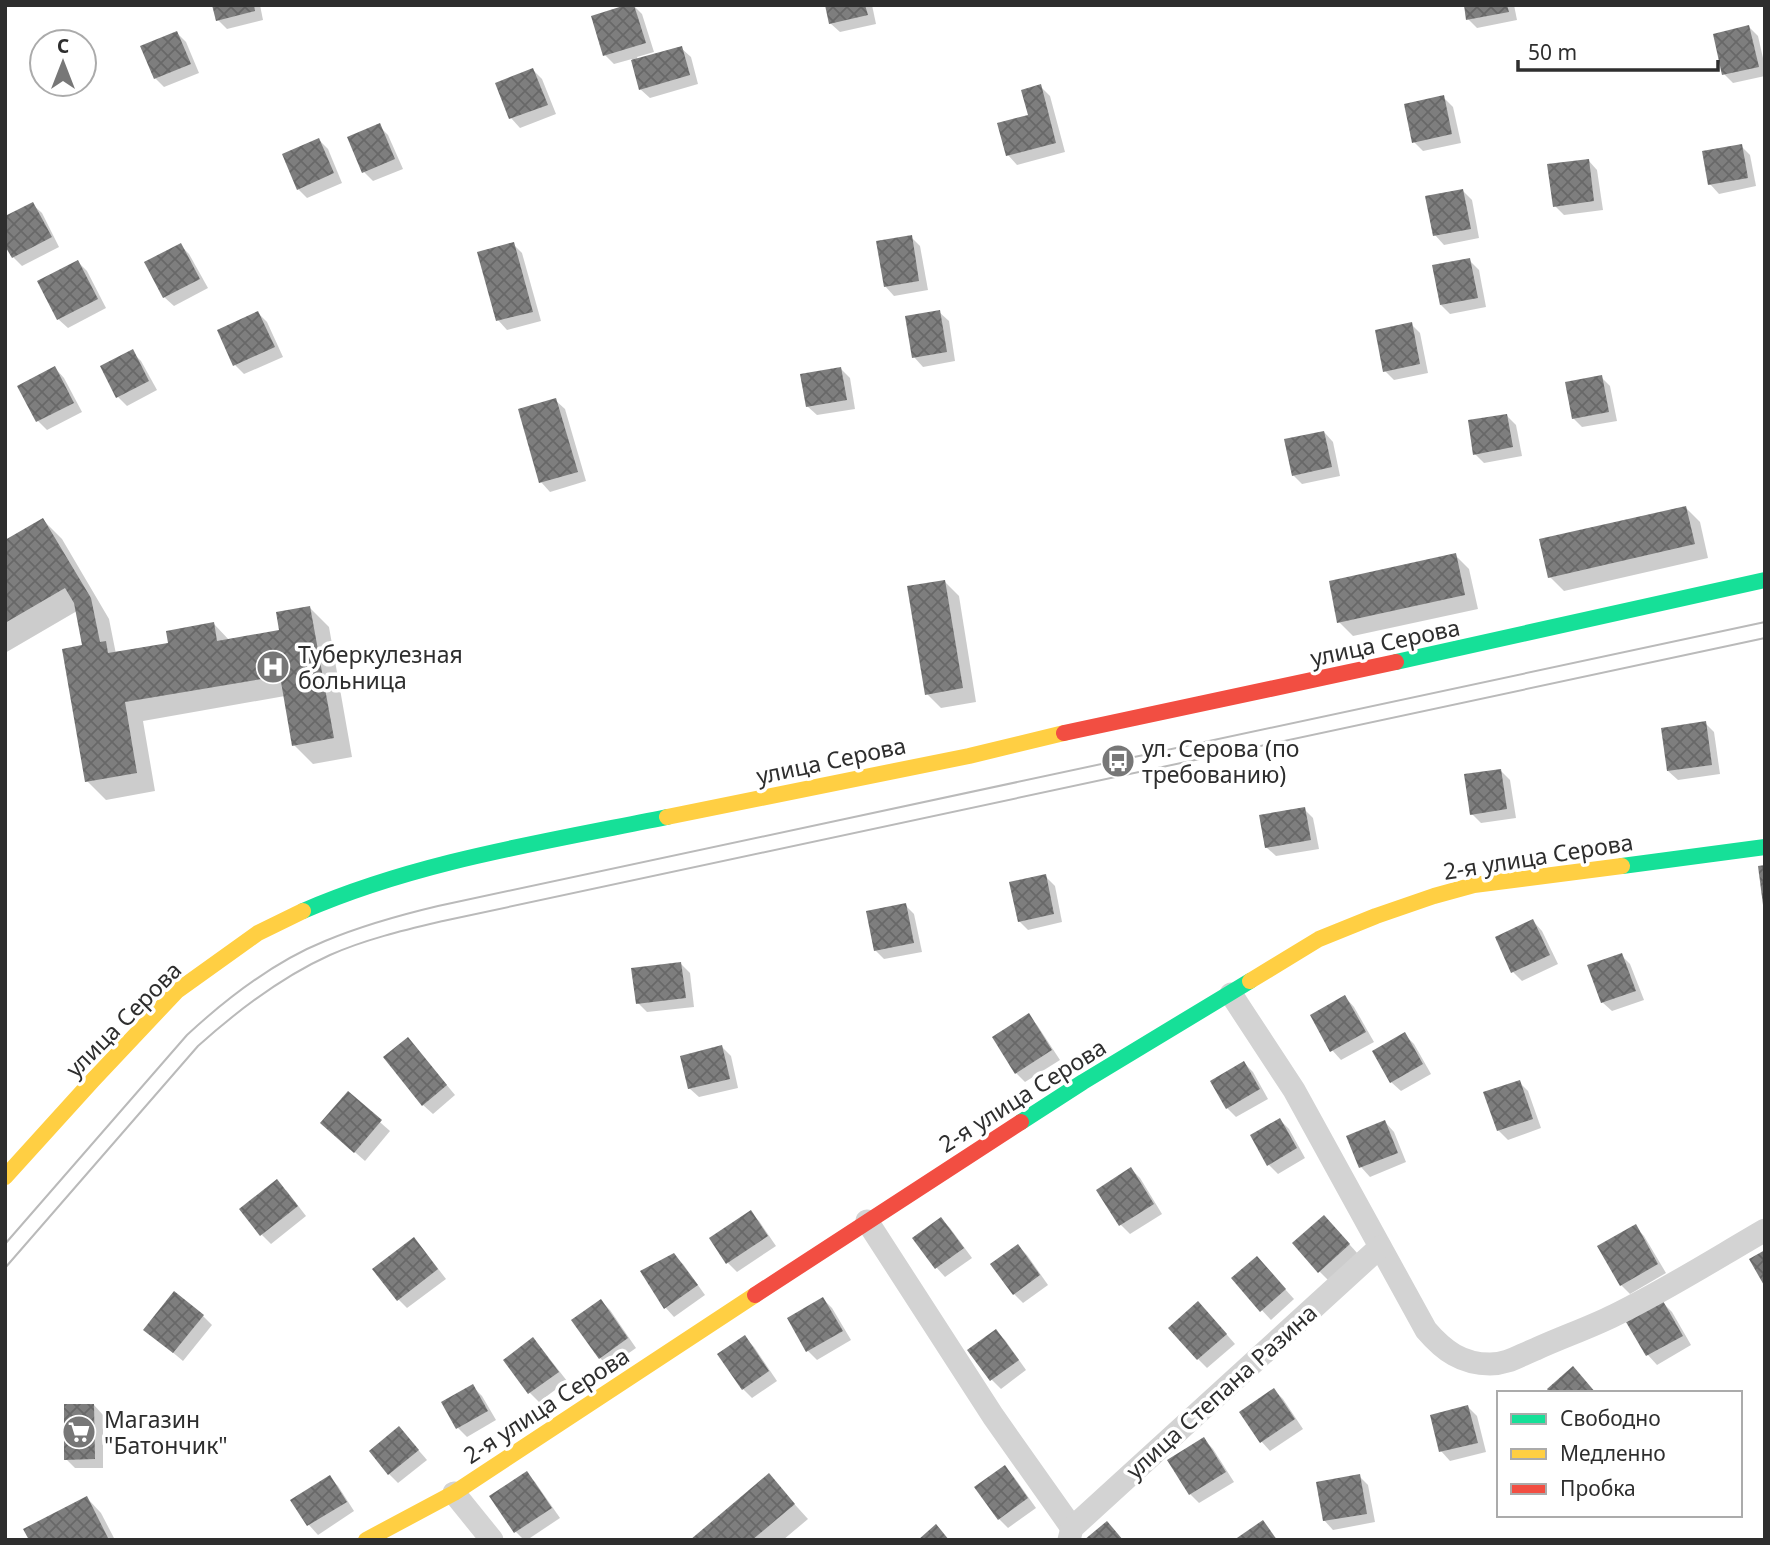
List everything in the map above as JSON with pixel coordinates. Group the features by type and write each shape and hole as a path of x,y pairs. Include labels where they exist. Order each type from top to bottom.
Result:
{"main road":[{"name":"улица Серова","path":"5,1177 177,991 258,933 304,909 355,889 457,860 969,755 1765,580"},
{"name":"2-я улица Серова","path":"366,1540 454,1493 1083,1082 1319,939 1353,924 1448,891 1474,885 1765,847"}],"street":[{"path":"1231,994 1293,1090 1426,1330 1440,1346 1456,1356 1476,1363 1508,1362 1607,1319 1765,1230"},
{"path":"867,1221 1070,1534"},
{"name":"улица Степана Разина","path":"1070,1534 1380,1247"},
{"path":"454,1493 492,1540"}],"building":[{"path":"212,5 254,5 255,11 216,21"},
{"path":"634,5 646,43 603,56 591,16"},
{"path":"825,5 865,5 868,15 829,24"},
{"path":"1464,5 1507,5 1509,12 1466,20"},
{"path":"1749,25 1759,67 1722,75 1713,34"},
{"path":"177,31 191,64 154,79 140,46"},
{"path":"682,46 690,75 639,90 631,60"},
{"path":"533,68 548,105 509,119 495,83"},
{"path":"1041,84 1056,143 1006,156 997,123 1028,115 1021,90"},
{"path":"1444,95 1452,134 1412,143 1404,104"},
{"path":"380,123 395,159 362,173 347,137"},
{"path":"319,138 334,173 297,190 282,154"},
{"path":"1742,144 1748,178 1708,185 1702,151"},
{"path":"1589,159 1594,201 1553,207 1547,164"},
{"path":"1463,189 1471,229 1433,236 1425,196"},
{"path":"33,202 52,237 12,258 5,246 5,216"},
{"path":"912,235 919,281 884,287 876,241"},
{"path":"514,242 533,312 496,321 477,252"},
{"path":"181,243 200,279 163,298 144,262"},
{"path":"1470,258 1478,298 1440,305 1432,265"},
{"path":"78,260 98,299 57,320 37,281"},
{"path":"940,310 947,352 912,358 905,316"},
{"path":"258,311 275,347 233,366 217,330"},
{"path":"1412,322 1420,364 1383,372 1375,330"},
{"path":"133,349 149,381 116,398 100,366"},
{"path":"55,366 74,403 36,422 17,386"},
{"path":"841,367 847,400 806,407 800,374"},
{"path":"1602,375 1609,412 1572,419 1565,382"},
{"path":"556,398 578,472 539,483 518,409"},
{"path":"1507,414 1513,447 1473,455 1468,420"},
{"path":"1324,431 1332,467 1292,476 1284,439"},
{"path":"1686,506 1695,544 1548,578 1539,539"},
{"path":"43,518 91,598 100,642 106,641 108,653 168,643 166,631 214,622 217,641 279,630 276,612 310,606 334,738 292,746 280,676 125,702 137,773 85,782 62,649 82,645 74,603 65,588 5,623 5,540"},
{"path":"1456,553 1465,595 1337,623 1329,581"},
{"path":"945,580 963,688 925,695 907,586"},
{"path":"1706,721 1712,765 1667,771 1661,728"},
{"path":"1501,769 1507,809 1470,815 1464,774"},
{"path":"1305,807 1311,840 1265,848 1259,815"},
{"path":"1765,865 1765,904 1763,905 1758,866"},
{"path":"1046,874 1054,914 1018,922 1009,882"},
{"path":"906,903 914,943 874,951 866,911"},
{"path":"1533,919 1550,955 1511,973 1495,937"},
{"path":"1622,953 1636,991 1601,1003 1587,965"},
{"path":"681,962 686,998 636,1004 631,968"},
{"path":"1345,995 1366,1032 1330,1052 1310,1015"},
{"path":"1029,1013 1052,1050 1015,1074 992,1037"},
{"path":"1405,1032 1423,1064 1390,1083 1372,1051"},
{"path":"408,1037 447,1085 422,1106 383,1057"},
{"path":"722,1045 730,1079 688,1089 680,1056"},
{"path":"1244,1061 1260,1089 1226,1109 1210,1081"},
{"path":"1520,1080 1533,1119 1497,1131 1483,1092"},
{"path":"348,1091 382,1120 354,1153 320,1123"},
{"path":"1280,1118 1297,1148 1267,1166 1250,1135"},
{"path":"1385,1120 1398,1153 1359,1168 1346,1136"},
{"path":"1131,1167 1154,1204 1119,1226 1096,1190"},
{"path":"277,1179 298,1206 260,1236 239,1209"},
{"path":"751,1210 768,1236 726,1264 709,1238"},
{"path":"1324,1215 1350,1244 1318,1273 1292,1243"},
{"path":"941,1217 964,1248 935,1269 912,1238"},
{"path":"1636,1224 1658,1264 1620,1286 1597,1246"},
{"path":"414,1237 438,1269 397,1301 372,1269"},
{"path":"1018,1244 1040,1275 1013,1295 990,1264"},
{"path":"1765,1250 1765,1287 1749,1259"},
{"path":"674,1253 698,1285 664,1309 640,1271"},
{"path":"1257,1256 1286,1289 1260,1312 1231,1278"},
{"path":"174,1291 204,1315 173,1353 143,1330"},
{"path":"823,1297 843,1331 806,1352 787,1318"},
{"path":"601,1299 628,1338 599,1359 571,1320"},
{"path":"1198,1301 1227,1334 1197,1360 1168,1328"},
{"path":"1663,1301 1683,1336 1646,1356 1626,1322"},
{"path":"996,1329 1019,1360 990,1381 967,1350"},
{"path":"745,1335 769,1371 742,1390 717,1354"},
{"path":"533,1337 559,1372 528,1394 503,1360"},
{"path":"1573,1366 1594,1391 1548,1391 1547,1389"},
{"path":"473,1384 488,1411 456,1429 441,1402"},
{"path":"1274,1388 1295,1419 1260,1443 1239,1412"},
{"name":"Магазин \"Батончик\"","path":"64,1404 94,1404 95,1459 64,1460"},
{"path":"1468,1405 1478,1443 1439,1452 1430,1415"},
{"path":"399,1426 419,1450 388,1475 369,1451"},
{"path":"1204,1437 1226,1472 1189,1495 1167,1460"},
{"path":"1005,1465 1028,1498 998,1520 974,1487"},
{"path":"527,1471 552,1508 514,1533 489,1496"},
{"path":"769,1473 795,1504 752,1540 690,1540"},
{"path":"1360,1474 1367,1514 1323,1521 1316,1482"},
{"path":"330,1475 347,1502 307,1526 290,1500"},
{"path":"87,1496 109,1540 29,1540 23,1529"},
{"path":"1263,1520 1277,1540 1234,1540"},
{"path":"1107,1521 1123,1540 1084,1540"},
{"path":"936,1524 949,1540 918,1540"}],"tram line":[{"path":"5,1244 202,1021 287,959 352,930 438,906 1765,622"},
{"path":"5,1268 198,1046 277,984 330,955 358,944 443,921 1765,638"}],"traffic: fast":[{"path":"1396,662 1765,580"},
{"path":"303,911 391,879 437,866 667,817"},
{"path":"1622,866 1765,847"},
{"path":"1021,1122 1250,981"}],"traffic: slow":[{"path":"667,817 969,756 1064,733"},
{"path":"1250,981 1319,939 1434,896 1474,885 1622,866"},
{"path":"5,1177 177,991 258,933 303,911"},
{"path":"366,1540 454,1493 755,1295"}],"traffic: jam":[{"path":"1064,733 1396,662"},
{"path":"755,1295 1021,1122"}],"place":[{"name":"Туберкулезная больница","path":"273,667"},
{"name":"ул. Серова (по требованию)","path":"1118,761"},
{"name":"Магазин \"Батончик\"","path":"79,1432"}]}
